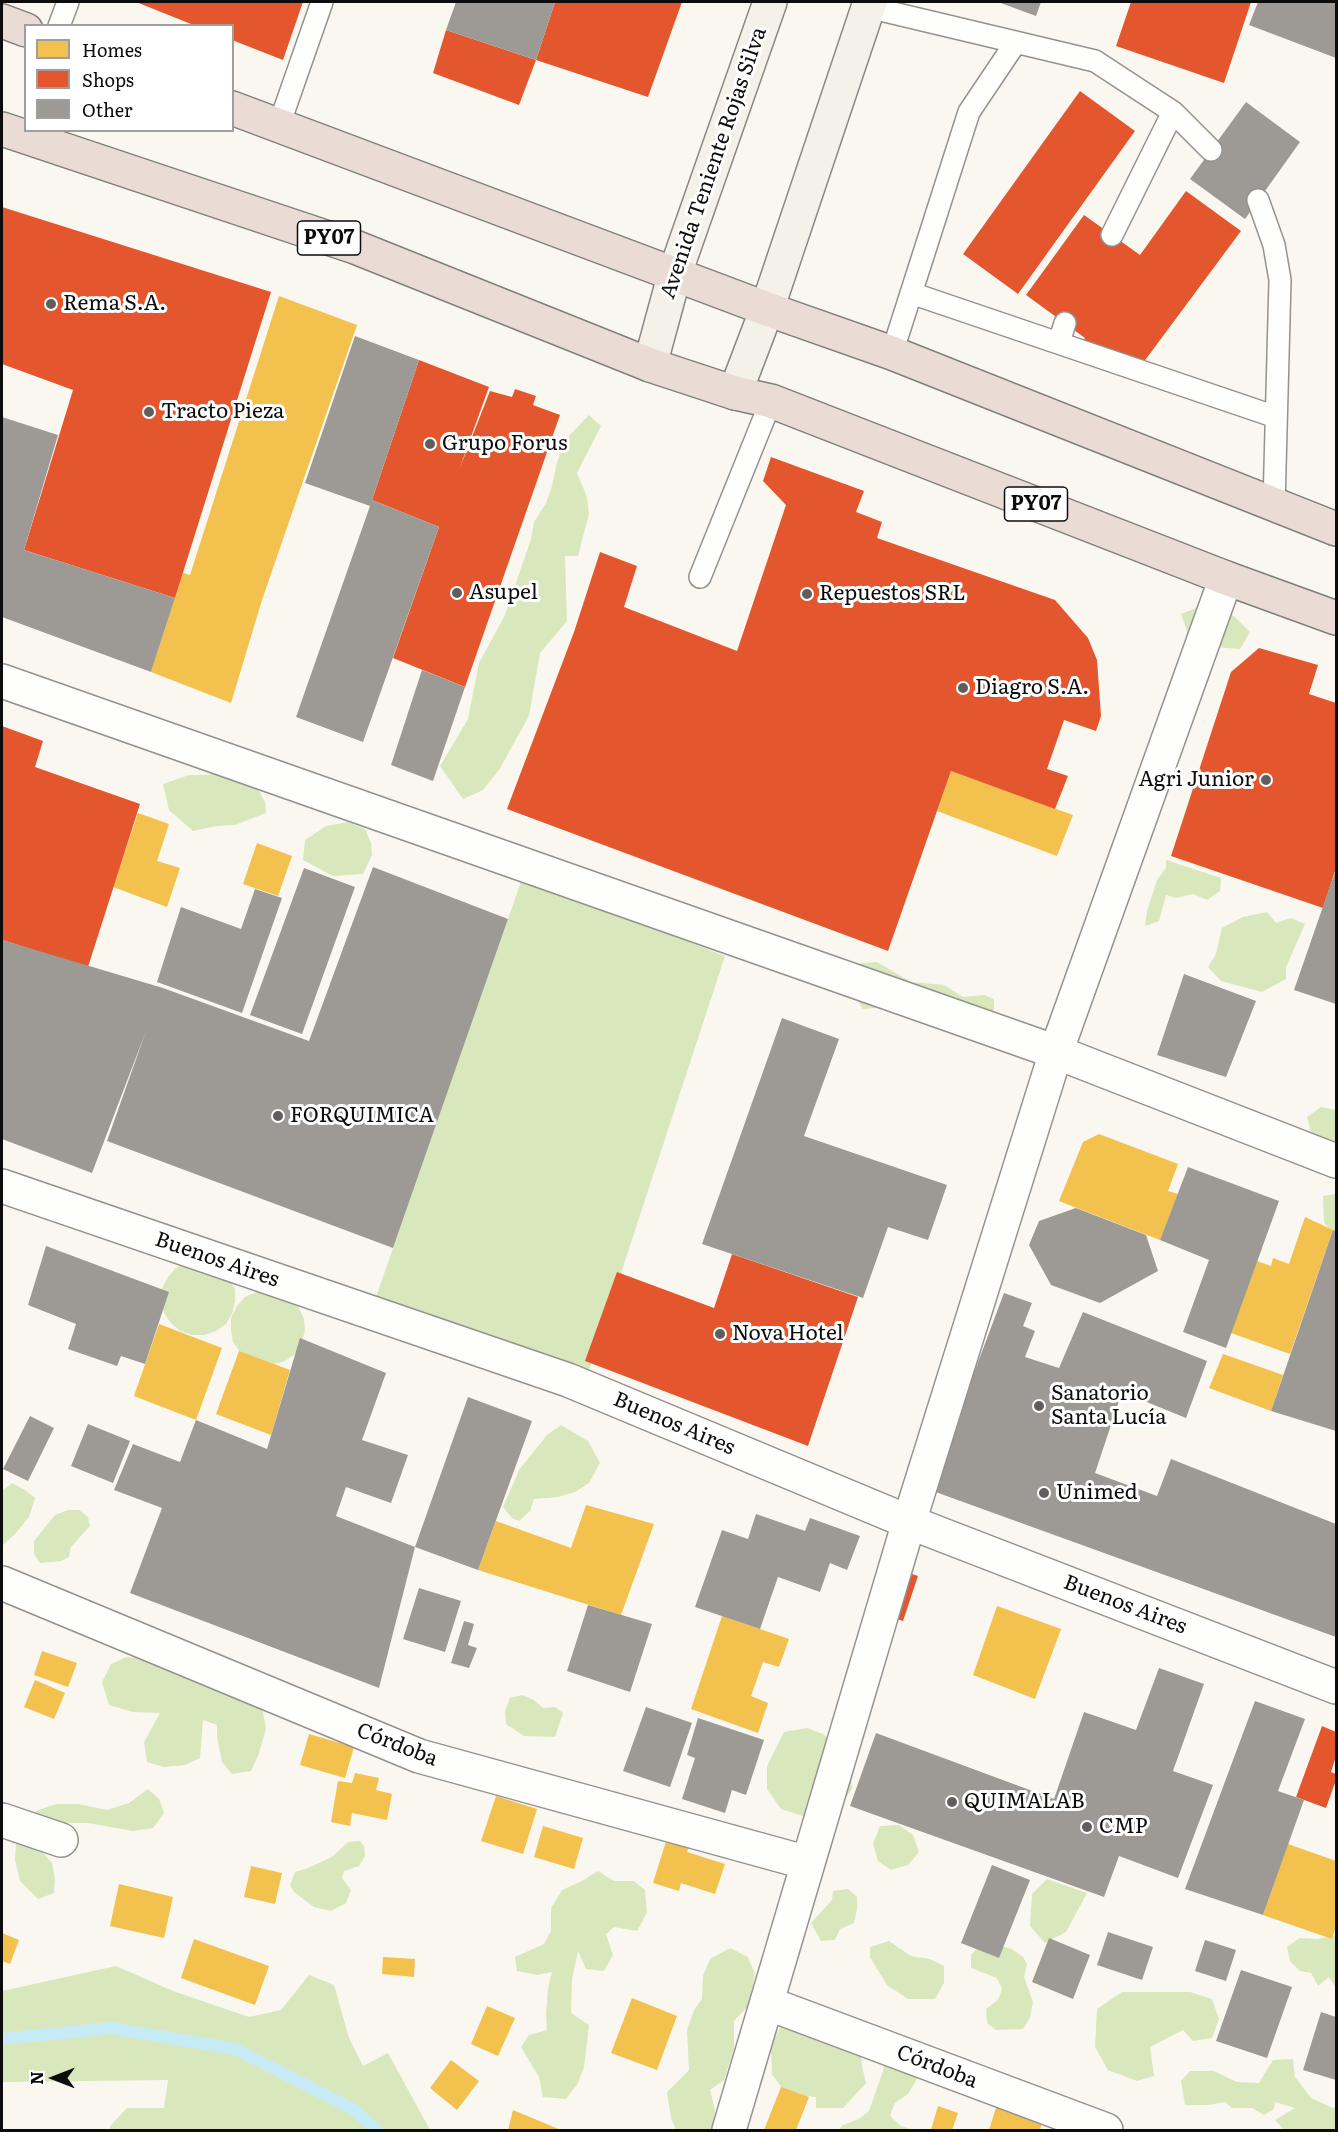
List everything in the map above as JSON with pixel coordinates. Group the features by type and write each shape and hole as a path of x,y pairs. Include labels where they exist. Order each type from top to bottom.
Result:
{"highway":[{"path":"2,21 24,29"},
{"path":"234,109 767,309 892,353 1336,529"},
{"name":"PY07","path":"2,129 355,247 650,365 735,393 771,401 1226,578 1336,618"}],"street":[{"name":"Avenida Teniente Rojas Silva","path":"650,365 675,273 770,2"},
{"path":"735,393 767,309 869,4"},
{"path":"729,2130 909,1522 1056,1052 1226,578"},
{"path":"2,681 1056,1052 1336,1161"},
{"name":"Buenos Aires","path":"2,1186 568,1380 909,1522 1336,1687"},
{"name":"Córdoba","path":"2,1583 419,1756 808,1863"},
{"path":"2,1820 62,1840"},
{"name":"Córdoba","path":"767,2003 1106,2130"}],"lane":[{"path":"60,24 68,2"},
{"path":"279,125 322,2"},
{"path":"869,4 1095,61 1173,112 1211,150"},
{"path":"892,353 969,112 1016,42"},
{"path":"1112,235 1173,112"},
{"path":"1258,200 1274,245 1280,280 1274,505"},
{"path":"911,293 1062,333 1276,417"},
{"path":"700,577 771,401"}],"green space":[{"path":"589,415 601,426 577,473 587,497 589,514 578,556 565,556 567,621 540,653 529,716 499,770 483,790 463,799 440,766 468,719 479,663 505,615 531,539 534,522 546,503 557,462 567,438"},
{"path":"1209,603 1221,607 1250,632 1240,649 1188,645 1187,631 1181,614"},
{"path":"226,769 252,784 259,791 265,802 266,813 235,825 193,831 169,810 163,784 189,775 209,775"},
{"path":"348,822 365,829 371,843 372,855 363,874 333,876 303,860 305,840 326,826"},
{"path":"1166,860 1221,878 1220,891 1207,900 1193,894 1176,898 1166,895 1159,921 1145,926 1147,911 1157,880 1166,868"},
{"path":"523,876 725,956 584,1386 376,1297"},
{"path":"1267,912 1276,923 1291,918 1305,924 1286,967 1286,979 1262,992 1221,981 1208,967 1216,954 1222,928 1243,917"},
{"path":"877,962 911,982 944,985 963,997 984,995 994,999 994,1010 970,1022 900,1006 863,1009 854,995 851,964"},
{"path":"1321,1107 1336,1110 1336,1149 1314,1143 1307,1117"},
{"path":"1336,1194 1336,1239 1324,1222 1323,1196"},
{"path":"187,1262 230,1279 235,1290 232,1314 226,1324 204,1335 192,1335 180,1331 164,1313 161,1301 162,1288 168,1277 176,1268"},
{"path":"269,1290 291,1299 299,1308 304,1319 305,1331 295,1354 285,1361 274,1364 240,1352 233,1342 231,1330 231,1318 245,1297"},
{"path":"561,1425 588,1441 600,1463 589,1483 575,1492 558,1497 534,1499 530,1511 519,1521 512,1518 503,1507 519,1470 547,1435"},
{"path":"12,1483 35,1498 29,1517 2,1546 2,1491"},
{"path":"68,1510 79,1510 88,1517 90,1526 71,1547 69,1557 61,1561 40,1563 34,1554 34,1541 55,1515"},
{"path":"126,1657 152,1659 262,1707 266,1729 251,1771 232,1774 222,1762 217,1725 203,1720 200,1758 185,1765 164,1767 147,1762 144,1742 160,1713 133,1712 109,1705 102,1682 111,1664"},
{"path":"522,1695 534,1700 543,1708 555,1707 563,1713 555,1737 524,1736 506,1724 505,1711 510,1698"},
{"path":"807,1728 823,1734 849,1757 852,1789 838,1808 806,1817 781,1809 767,1789 767,1766 784,1732"},
{"path":"148,1789 159,1799 164,1813 153,1828 133,1831 88,1823 62,1823 37,1846 52,1863 55,1879 54,1893 38,1899 20,1881 15,1860 16,1842 31,1813 56,1804 78,1804 107,1810 129,1803"},
{"path":"899,1825 913,1835 919,1852 908,1865 891,1870 878,1861 873,1844 880,1826"},
{"path":"360,1841 364,1846 365,1856 359,1866 344,1871 342,1878 351,1890 346,1903 331,1911 314,1907 294,1892 290,1885 295,1872 332,1857 348,1842"},
{"path":"598,1871 614,1881 634,1881 645,1890 647,1913 637,1931 614,1927 606,1934 613,1955 604,1971 586,1969 578,1951 572,1979 571,2013 589,2025 584,2067 578,2083 566,2099 543,2097 539,2077 521,2047 529,2035 547,2030 548,1989 552,1972 537,1975 517,1971 515,1957 544,1944 551,1931 551,1908 562,1890"},
{"path":"1047,1879 1087,1893 1066,1932 1045,1943 1030,1926 1032,1894"},
{"path":"848,1889 857,1897 854,1923 840,1929 835,1940 821,1941 811,1923 832,1900 833,1891"},
{"path":"1336,1935 1336,1988 1329,1977 1318,1986 1311,1973 1300,1971 1290,1961 1287,1947 1300,1938 1317,1939"},
{"path":"889,1941 911,1956 930,1959 944,1966 944,1983 935,1999 908,1999 887,1985 870,1957 870,1947"},
{"path":"980,1945 997,1945 1012,1949 1023,1957 1027,1964 1024,1977 1033,2002 1030,2018 1023,2029 996,2030 987,2023 986,2009 998,2000 1002,1989 997,1978 971,1968 971,1955"},
{"path":"730,1948 748,1957 755,1974 749,2005 734,2021 734,2049 724,2080 710,2090 715,2110 712,2130 676,2130 671,2118 667,2092 689,2070 687,2030 694,2010 702,1999 703,1976 710,1959"},
{"path":"116,1966 173,1991 249,2017 281,2010 309,1975 334,1985 349,2038 363,2066 388,2053 430,2130 110,2130 110,2126 127,2108 164,2108 168,2080 2,2082 2,1991"},
{"path":"1122,1992 1190,1992 1212,1999 1219,2019 1212,2038 1193,2041 1183,2030 1150,2047 1154,2076 1137,2081 1108,2070 1095,2047 1097,2009"},
{"path":"782,2023 858,2028 866,2083 843,2108 816,2108 816,2097 786,2094 772,2074 771,2047"},
{"path":"887,2055 912,2065 917,2079 908,2094 895,2103 890,2116 901,2126 913,2130 838,2130 869,2111"},
{"path":"1293,2059 1295,2077 1311,2098 1333,2108 1336,2107 1336,2130 1284,2130 1275,2120 1295,2108 1275,2102 1274,2109 1264,2115 1252,2108 1232,2108 1225,2102 1185,2105 1181,2081 1190,2071 1214,2071 1237,2082 1259,2083 1273,2060"}],"building: Homes":[{"path":"279,296 357,325 262,600 231,703 151,672 183,573 190,575"},
{"path":"951,771 1073,815 1057,856 937,811"},
{"path":"138,813 169,824 157,861 180,868 167,907 113,887"},
{"path":"257,843 292,856 278,896 243,884"},
{"path":"1099,1134 1178,1164 1168,1191 1178,1194 1160,1240 1059,1201 1083,1142"},
{"path":"1305,1217 1333,1230 1290,1354 1231,1333 1257,1261 1271,1266 1273,1258 1289,1264"},
{"path":"159,1324 222,1348 196,1420 134,1396"},
{"path":"239,1351 290,1370 271,1435 216,1414"},
{"path":"1223,1354 1283,1375 1271,1411 1209,1388"},
{"path":"586,1505 654,1524 621,1615 478,1570 496,1521 571,1548"},
{"path":"997,1606 1061,1629 1035,1699 973,1675"},
{"path":"722,1616 789,1639 779,1667 763,1662 751,1696 768,1703 758,1733 691,1709"},
{"path":"42,1651 77,1663 68,1687 34,1675"},
{"path":"35,1680 65,1693 54,1719 24,1707"},
{"path":"309,1734 354,1747 345,1778 300,1765"},
{"path":"355,1773 379,1778 376,1790 392,1794 387,1820 352,1813 350,1826 331,1822 338,1781 352,1783"},
{"path":"496,1796 537,1809 523,1854 481,1841"},
{"path":"543,1826 583,1838 574,1869 534,1857"},
{"path":"668,1835 691,1842 687,1852 725,1864 715,1894 681,1883 679,1891 653,1883"},
{"path":"1288,1844 1336,1861 1336,1926 1332,1939 1263,1915"},
{"path":"251,1866 282,1873 275,1904 244,1897"},
{"path":"119,1884 173,1897 164,1938 110,1926"},
{"path":"2,1933 19,1940 10,1964 2,1961"},
{"path":"194,1939 269,1966 255,2005 181,1978"},
{"path":"383,1957 415,1959 414,1977 382,1974"},
{"path":"632,1998 677,2016 657,2070 611,2053"},
{"path":"487,2006 515,2018 498,2056 471,2044"},
{"path":"451,2060 479,2081 457,2110 430,2088"},
{"path":"781,2087 809,2097 796,2130 764,2130"},
{"path":"999,2098 1045,2113 1040,2130 989,2130"},
{"path":"938,2106 958,2113 952,2130 931,2130"},
{"path":"513,2110 561,2130 508,2130"}],"building: Shops":[{"path":"136,2 303,2 283,60 234,41 234,24 191,24"},
{"path":"555,2 682,2 648,97 536,60"},
{"path":"1131,2 1251,2 1224,83 1116,46"},
{"path":"446,30 536,60 519,105 433,73"},
{"path":"1080,91 1135,131 1018,294 963,254"},
{"path":"1186,191 1241,231 1140,367 1080,346 1085,338 1026,295 1084,215 1140,255"},
{"name":"Tracto Pieza","path":"2,207 271,292 175,598 24,550 73,390 2,364"},
{"name":"Asupel","path":"419,360 489,387 459,470 490,391 512,397 515,389 536,396 533,405 560,415 465,687 393,658 439,527 372,500"},
{"path":"771,457 864,491 856,512 882,522 877,538 1055,600 1088,638 1097,660 1101,716 1096,731 1064,720 1047,769 1068,776 1055,809 951,771 888,951 507,809 574,632 600,552 637,566 624,607 737,651 786,505 763,481"},
{"name":"Agri Junior","path":"1259,648 1318,665 1309,694 1336,703 1336,868 1323,908 1171,856 1231,672"},
{"path":"2,726 43,741 35,767 140,804 88,967 2,940"},
{"name":"Nova Hotel","path":"732,1254 858,1297 808,1446 585,1361 617,1272 714,1308"},
{"path":"897,1569 918,1576 903,1621 882,1614"},
{"path":"1322,1726 1336,1732 1336,1756 1331,1772 1336,1774 1336,1780 1326,1808 1296,1797"}],"building: Other":[{"path":"456,2 555,2 536,60 446,30"},
{"path":"998,2 1041,2 1036,16"},
{"path":"1258,2 1336,2 1336,58 1249,25"},
{"path":"1246,102 1300,142 1245,219 1190,179"},
{"path":"355,336 419,360 372,500 439,527 363,742 296,717 370,506 305,483"},
{"path":"2,417 58,435 24,550 175,598 151,672 2,617"},
{"path":"422,670 465,687 433,781 391,765"},
{"path":"373,867 508,919 393,1248 107,1141 146,1031 92,1173 2,1139 2,940 163,988 309,1041"},
{"path":"304,868 355,887 302,1034 250,1015"},
{"path":"1336,869 1336,1004 1294,990"},
{"path":"255,889 282,898 242,1013 157,982 181,907 241,929"},
{"path":"1184,974 1256,1001 1226,1077 1157,1055"},
{"path":"782,1018 839,1039 804,1136 947,1185 928,1240 888,1227 863,1298 702,1244"},
{"path":"1188,1167 1279,1201 1226,1348 1183,1332 1209,1260 1160,1240"},
{"path":"1076,1208 1146,1235 1158,1271 1100,1303 1051,1285 1029,1245 1039,1221"},
{"path":"1333,1230 1336,1231 1336,1431 1271,1411"},
{"path":"46,1246 169,1292 145,1364 121,1356 117,1366 68,1349 76,1324 28,1305"},
{"path":"1004,1293 1032,1303 1023,1326 1035,1331 1025,1357 1059,1368 1083,1312 1207,1361 1186,1418 1122,1392 1095,1473 1157,1496 1171,1459 1336,1524 1336,1637 930,1490"},
{"path":"300,1338 386,1373 362,1440 408,1455 391,1503 346,1487 336,1516 415,1547 379,1688 130,1593 162,1508 114,1490 133,1444 180,1462 196,1420 267,1449"},
{"path":"468,1397 532,1421 478,1570 415,1547"},
{"path":"30,1416 54,1428 28,1481 3,1469"},
{"path":"88,1424 130,1441 113,1483 71,1466"},
{"path":"756,1514 805,1531 810,1518 860,1536 847,1570 830,1563 820,1592 778,1577 760,1629 695,1607 722,1530 748,1539"},
{"path":"419,1588 461,1601 445,1652 403,1639"},
{"path":"588,1605 652,1624 630,1692 567,1671"},
{"path":"464,1621 474,1624 468,1645 477,1648 469,1668 451,1663"},
{"path":"1159,1668 1204,1684 1173,1771 1213,1785 1178,1878 1119,1856 1104,1897 850,1806 876,1733 1054,1799 1084,1712 1136,1730"},
{"path":"1255,1701 1305,1719 1278,1791 1304,1800 1263,1915 1185,1889"},
{"path":"646,1707 692,1723 670,1787 623,1771"},
{"path":"698,1718 764,1740 746,1795 732,1790 725,1813 682,1799 695,1758 687,1755"},
{"path":"992,1865 1030,1880 999,1958 961,1943"},
{"path":"1108,1932 1153,1947 1142,1980 1097,1965"},
{"path":"1049,1938 1090,1955 1073,1999 1032,1982"},
{"path":"1205,1940 1236,1950 1226,1981 1195,1971"},
{"path":"1241,1970 1292,1987 1267,2058 1216,2041"},
{"path":"1321,2012 1336,2017 1336,2080 1303,2070"}],"waterway":[{"path":"2,2039 111,2028 235,2049 353,2109 377,2130"}],"place":[{"name":"Rema S.A.","path":"51,304"},
{"name":"Tracto Pieza","path":"149,412"},
{"name":"Grupo Forus","path":"430,444"},
{"name":"Asupel","path":"457,593"},
{"name":"Repuestos SRL","path":"807,594"},
{"name":"Diagro S.A.","path":"963,688"},
{"name":"Agri Junior","path":"1266,780"},
{"name":"FORQUIMICA","path":"278,1116"},
{"name":"Nova Hotel","path":"720,1334"},
{"name":"Sanatorio Santa Lucía","path":"1039,1406"},
{"name":"Unimed","path":"1044,1493"},
{"name":"QUIMALAB","path":"952,1802"},
{"name":"CMP","path":"1087,1827"}]}
